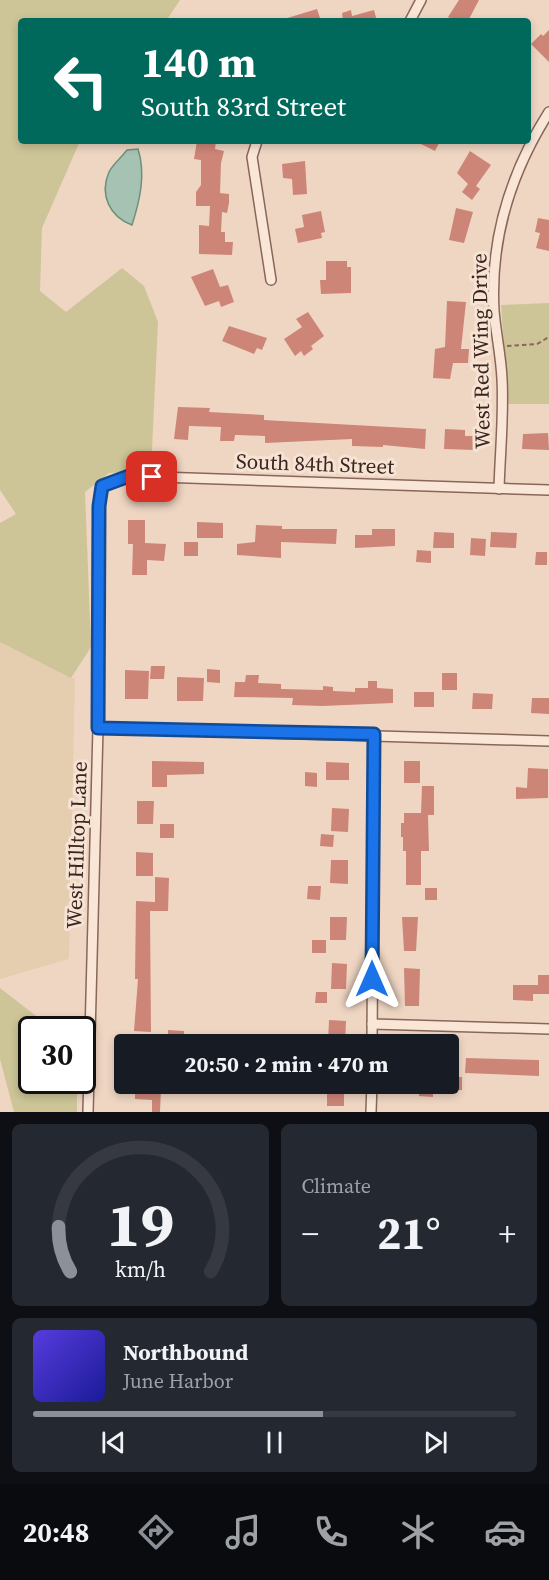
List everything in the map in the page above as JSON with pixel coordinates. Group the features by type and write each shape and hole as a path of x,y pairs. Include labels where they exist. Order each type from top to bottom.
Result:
{"street":[{"path":"412,18 421,0"},
{"name":"West Red Wing Drive","path":"531,134 549,112"},
{"path":"255,144 252,157 271,280"},
{"name":"West Red Wing Drive","path":"499,489 502,380 494,311 496,253 505,207 524,144"},
{"name":"South 84th Street","path":"99,506 102,486 129,476 549,490"},
{"name":"West Hilltop Lane","path":"87,1112 98,728 99,506"},
{"path":"98,728 374,734 549,741"},
{"path":"372,1034 374,734"},
{"path":"372,1024 549,1029"},
{"path":"371,1112 372,1094"}],"path":[{"path":"498,348 537,344 549,338"}],"shaded area":[{"path":"0,0 180,0 168,18 18,18 18,144 79,144 42,228 40,291 66,312 122,268 144,286 158,322 151,471 109,473 85,492 91,647 71,678 0,642 0,523 16,514 0,490"},
{"path":"138,149 142,168 141,187 132,225 112,211 105,189 109,172 113,166 127,150"},
{"path":"549,303 549,404 508,404 501,305"},
{"path":"0,642 75,679 69,959 0,979"},
{"path":"0,988 36,1016 18,1016 18,1094 77,1094 77,1112 14,1112 0,1059"}],"building":[{"path":"459,0 479,0 470,18 448,17"},
{"path":"317,9 320,18 287,18"},
{"path":"351,10 352,16 374,10 376,18 343,18 342,13"},
{"path":"549,30 549,62 531,44"},
{"path":"196,144 216,144 215,149 224,151 221,163 220,193 229,194 229,203 227,213 222,212 221,232 225,232 225,242 233,242 232,255 199,254 199,225 209,226 210,206 196,206 196,192 201,185 201,160 194,159"},
{"path":"421,144 438,144 435,151"},
{"path":"470,151 491,165 476,186 480,189 472,200 462,192 468,184 457,173"},
{"path":"305,161 307,194 293,195 292,179 283,178 282,164"},
{"path":"456,208 473,212 464,243 449,240"},
{"path":"321,211 325,232 321,233 322,238 298,243 295,229 304,227 302,215"},
{"path":"538,218 549,220 549,251 536,248 540,233 535,232"},
{"path":"326,261 347,261 347,267 351,267 351,293 321,294 320,280 326,280"},
{"path":"213,269 220,287 228,285 234,302 221,307 219,301 205,306 191,277"},
{"path":"447,301 466,302 461,349 469,349 468,363 453,363 450,379 433,378 435,349 445,347"},
{"path":"308,312 324,336 311,346 313,349 304,356 301,351 295,356 284,339 302,327 296,319"},
{"path":"229,326 267,338 262,350 257,348 254,354 222,341"},
{"path":"178,407 210,408 209,412 264,415 264,420 426,429 425,449 383,445 383,447 352,446 352,439 265,443 265,436 235,435 234,441 220,441 221,427 189,426 188,440 174,439"},
{"path":"445,429 465,430 465,436 474,436 474,450 444,449"},
{"path":"548,433 549,450 522,449 523,434"},
{"path":"128,520 145,520 145,543 166,544 164,561 147,560 147,575 132,575 133,544 128,544"},
{"path":"197,522 223,523 223,538 197,538"},
{"path":"256,525 282,526 282,529 337,529 336,544 281,542 281,558 237,555 237,544 255,542"},
{"path":"372,529 395,529 395,546 355,548 355,535 372,535"},
{"path":"434,532 454,533 454,548 433,548"},
{"path":"491,532 517,533 516,548 490,547"},
{"path":"471,538 486,539 485,556 470,555"},
{"path":"184,542 198,542 198,556 184,556"},
{"path":"417,550 431,551 431,563 416,562"},
{"path":"536,552 547,552 547,565 535,565"},
{"path":"151,666 165,666 164,679 150,679"},
{"path":"207,669 220,670 220,683 207,682"},
{"path":"125,670 149,671 148,699 125,699"},
{"path":"442,673 457,673 457,690 442,690"},
{"path":"246,675 259,675 258,683 281,684 281,689 323,690 323,686 333,687 333,691 355,692 355,688 368,688 368,681 377,681 377,688 393,689 393,703 292,705 293,698 234,697 235,682 245,682"},
{"path":"177,677 204,678 203,701 177,701"},
{"path":"414,692 434,692 434,707 414,707"},
{"path":"473,693 493,694 492,709 472,709"},
{"path":"532,698 549,698 549,714 531,713"},
{"path":"152,761 204,762 204,774 167,775 167,787 152,787"},
{"path":"404,761 420,761 420,783 404,783"},
{"path":"326,762 349,763 349,780 326,780"},
{"path":"528,768 548,769 548,798 516,799 516,787 527,788"},
{"path":"305,772 317,773 317,787 305,786"},
{"path":"422,786 434,786 434,815 428,815 429,851 421,851 421,885 406,885 406,851 403,851 401,823 404,823 404,813 421,813"},
{"path":"137,801 154,801 153,824 137,824"},
{"path":"332,808 349,809 348,832 331,831"},
{"path":"160,824 174,824 174,838 160,838"},
{"path":"321,834 334,835 333,847 320,846"},
{"path":"136,852 153,853 153,876 136,876"},
{"path":"331,860 348,860 348,884 330,883"},
{"path":"155,877 169,878 168,911 150,911 151,1032 134,1031 138,979 135,979 136,901 155,902"},
{"path":"308,886 321,886 320,900 307,899"},
{"path":"425,888 437,888 437,900 425,900"},
{"path":"330,917 347,917 346,940 330,940"},
{"path":"402,917 418,917 416,951 404,951"},
{"path":"312,940 326,940 326,953 312,953"},
{"path":"332,963 347,964 346,989 331,989"},
{"path":"404,968 420,969 419,1006 405,1006"},
{"path":"538,975 549,975 549,994 533,994 533,1001 513,1000 513,985 538,985"},
{"path":"316,992 327,992 327,1003 315,1003"},
{"path":"329,1020 346,1021 345,1034 328,1034"},
{"path":"168,1030 184,1031 184,1034 168,1034"},
{"path":"466,1058 539,1060 539,1076 465,1073"},
{"path":"459,1077 462,1077 462,1090 459,1090"},
{"path":"135,1094 161,1094 160,1112 152,1112 152,1100 135,1099"},
{"path":"327,1094 344,1094 344,1106 327,1106"},
{"path":"419,1094 433,1094 433,1097 419,1096"}],"route":[{"path":"152,477 129,476 102,486 99,506 98,728 374,734 372,979"}]}
